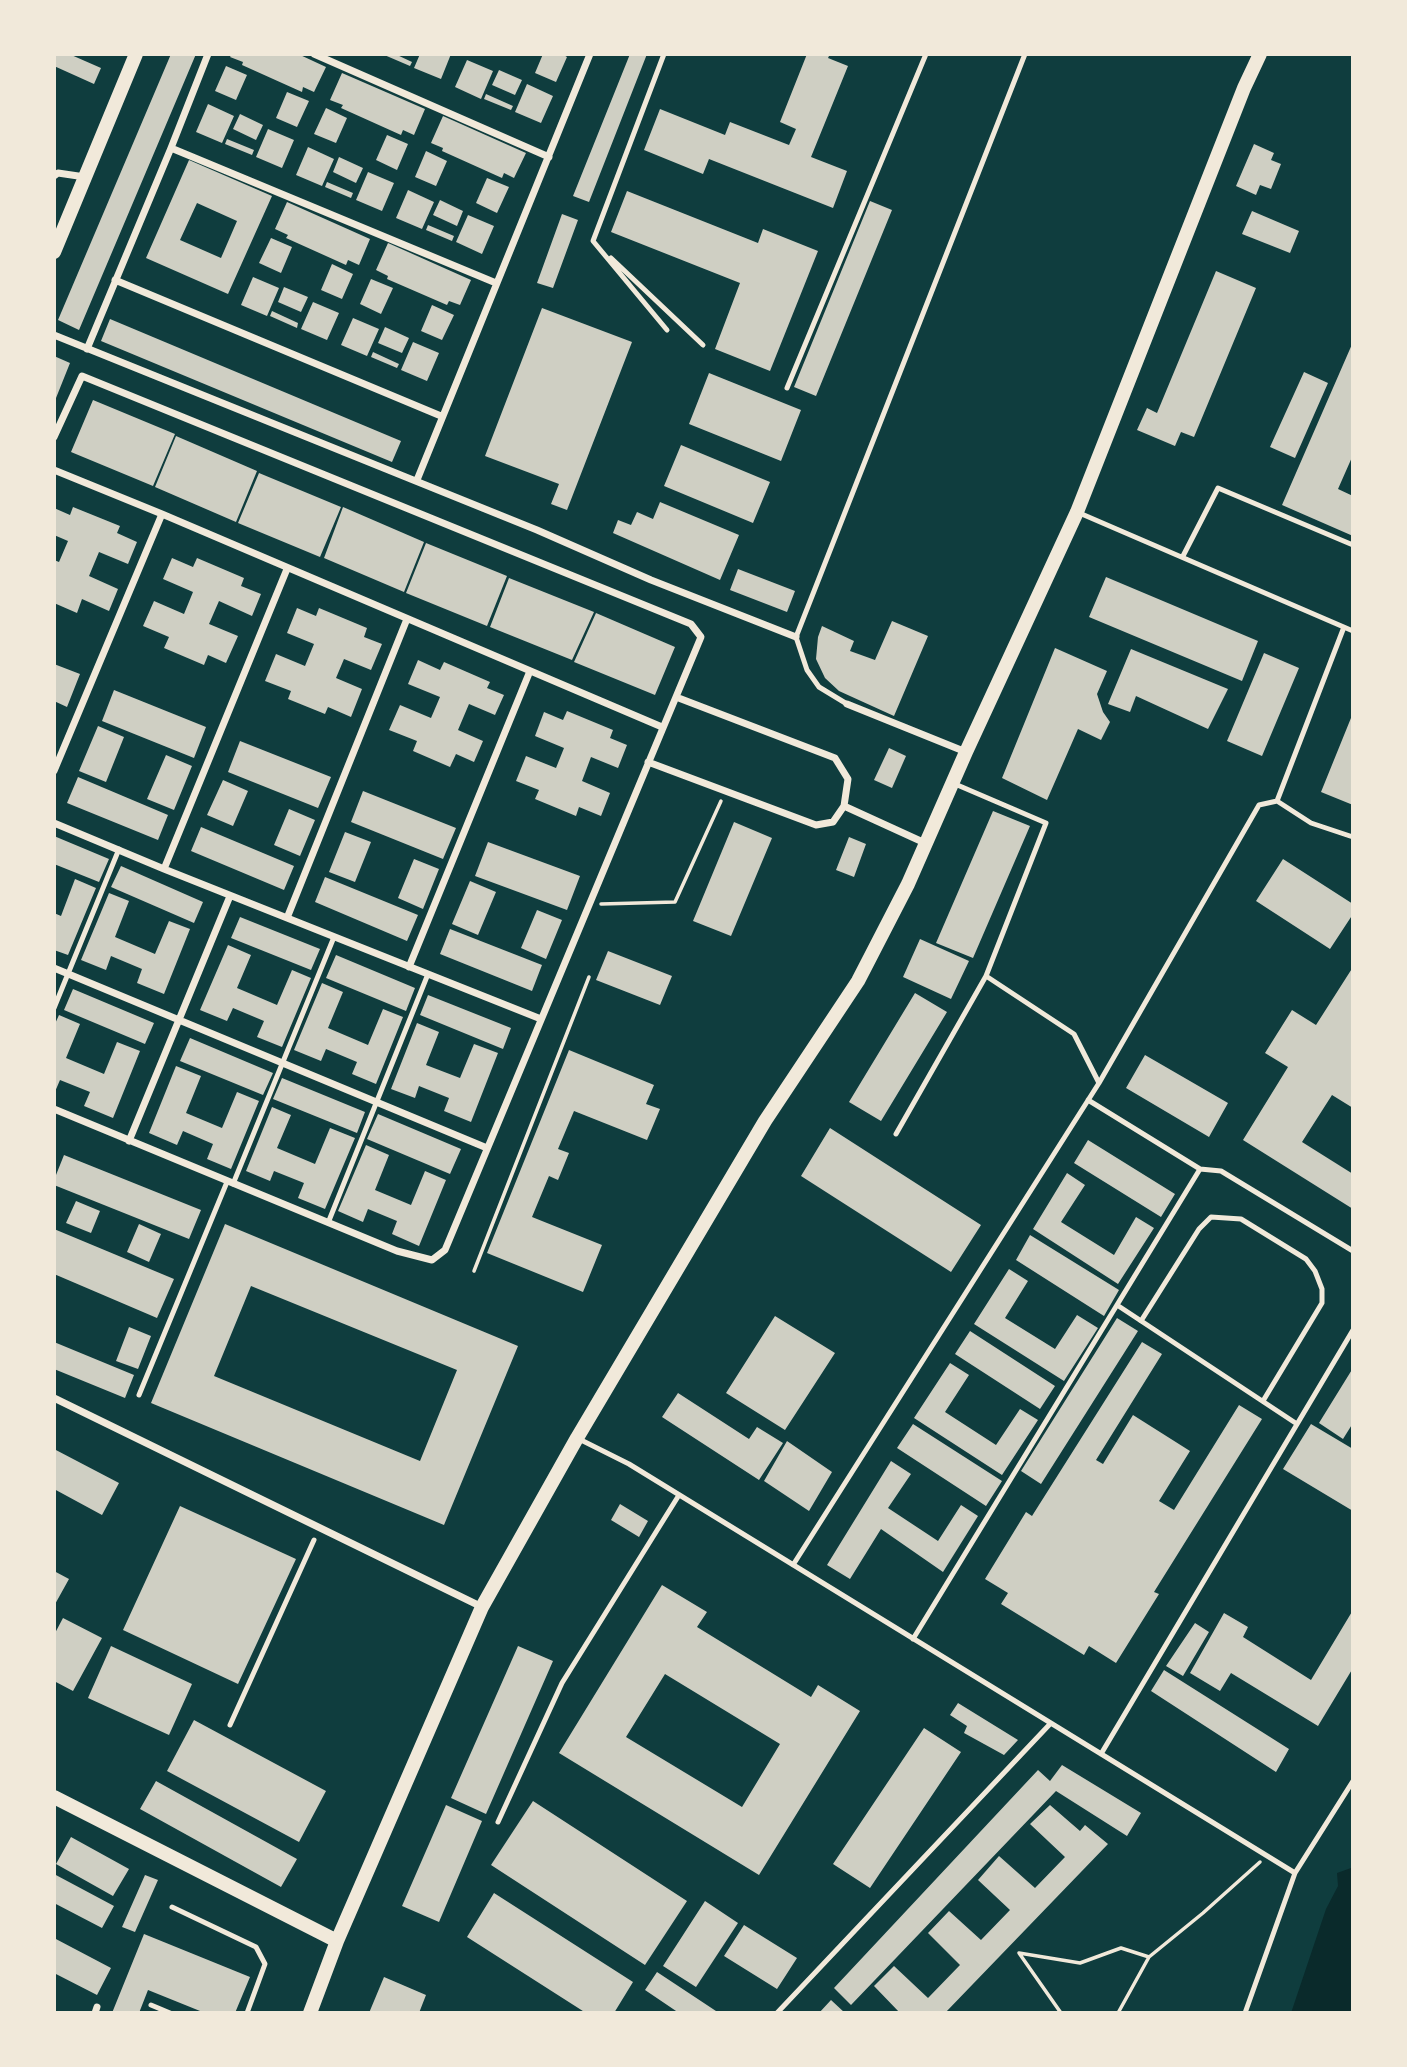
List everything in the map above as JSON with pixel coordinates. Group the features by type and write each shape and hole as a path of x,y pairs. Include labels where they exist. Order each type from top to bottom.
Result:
{"main road":[{"path":"54,252 136,54"},
{"path":"310,2013 337,1941 482,1607 577,1438 765,1121 858,981 908,884 1077,512 1244,88 1260,54"},
{"path":"54,1797 337,1941"}],"street":[{"path":"87,349 208,54"},
{"path":"314,54 549,156"},
{"path":"416,481 590,54"},
{"path":"171,148 496,283"},
{"path":"54,176 58,173 85,177"},
{"path":"115,280 441,416"},
{"path":"54,335 796,637"},
{"path":"54,437 82,376 691,624 701,637 445,1250 432,1260 397,1251 54,1110"},
{"path":"54,470 662,727"},
{"path":"54,771 162,514"},
{"path":"164,869 287,569"},
{"path":"287,918 407,619"},
{"path":"409,967 530,671"},
{"path":"648,762 816,825 833,822 844,806 848,779 835,758 676,697"},
{"path":"847,704 966,752"},
{"path":"844,806 926,844"},
{"path":"54,823 541,1019"},
{"path":"129,1141 230,896"},
{"path":"54,968 487,1148"},
{"path":"54,1398 482,1607"}],"lane":[{"path":"593,241 664,54"},
{"path":"787,388 926,54"},
{"path":"847,704 819,688 807,670 796,637 1025,54"},
{"path":"593,241 667,330"},
{"path":"593,241 703,345"},
{"path":"1183,556 1218,488 1353,545"},
{"path":"1077,512 1353,631"},
{"path":"1277,801 1344,627"},
{"path":"896,1134 986,976 1046,823 952,783"},
{"path":"793,1565 1099,1083 1259,805 1277,801 1311,823 1353,836"},
{"path":"54,1009 119,849"},
{"path":"139,1395 334,937"},
{"path":"328,1223 428,974"},
{"path":"986,976 1074,1034 1099,1083"},
{"path":"1088,1100 1200,1170 1221,1171 1353,1251"},
{"path":"913,1639 1200,1170"},
{"path":"1141,1321 1199,1229 1210,1217 1241,1219 1306,1259 1315,1271 1322,1289 1322,1303 1263,1401"},
{"path":"1117,1305 1297,1424"},
{"path":"1101,1754 1353,1329"},
{"path":"577,1438 629,1464 1295,1873"},
{"path":"498,1822 562,1683 679,1495"},
{"path":"229,1725 314,1540"},
{"path":"777,2013 1050,1724"},
{"path":"1245,2013 1295,1873 1353,1782"},
{"path":"172,1907 257,1947 265,1964 247,2013"},
{"path":"151,2004 170,2013"}],"path":[{"path":"589,904 675,902 724,792"},
{"path":"474,1271 589,977"},
{"path":"1118,2013 1149,1957 1266,1856"},
{"path":"1061,2013 1019,1953 1080,1963 1121,1948 1149,1957"}],"water":[{"path":"1353,1865 1353,2013 1291,2013 1326,1909 1338,1886 1337,1873"}],"building":[{"path":"54,54 69,54 101,68 94,84 54,66"},
{"path":"171,54 196,54 79,330 58,320"},
{"path":"232,54 298,54 326,67 314,92 303,87 302,92 242,65 243,62 230,57"},
{"path":"382,54 395,54 412,62 410,66"},
{"path":"420,54 451,54 441,79 414,68"},
{"path":"543,54 562,54 567,57 556,82 535,73"},
{"path":"630,54 647,54 589,202 573,196"},
{"path":"807,54 830,54 828,58 848,66 811,157 847,171 833,208 709,159 703,174 644,150 660,109 725,135 730,122 789,145 796,129 780,122"},
{"path":"467,60 493,71 481,99 455,87"},
{"path":"226,66 247,75 236,100 215,91"},
{"path":"499,70 522,80 515,95 492,85"},
{"path":"342,73 425,109 414,135 403,130 401,135 341,108 343,105 330,100"},
{"path":"527,84 553,96 541,123 515,112"},
{"path":"287,92 309,101 297,127 276,118"},
{"path":"486,94 513,106 511,110 484,99"},
{"path":"208,104 234,116 222,143 196,132"},
{"path":"326,108 347,118 336,143 314,134"},
{"path":"240,114 263,125 256,140 233,129"},
{"path":"443,116 526,153 514,178 504,173 502,178 442,151 443,148 431,143"},
{"path":"268,129 294,140 282,168 256,157"},
{"path":"387,135 408,144 397,170 376,160"},
{"path":"227,139 254,150 252,155 225,144"},
{"path":"1254,144 1274,153 1271,160 1281,164 1271,189 1260,185 1256,195 1236,186"},
{"path":"308,147 334,159 322,186 296,175"},
{"path":"426,151 447,161 436,186 415,177"},
{"path":"339,157 363,168 356,183 333,172"},
{"path":"189,160 272,196 228,294 146,258","holes":["197,203 237,221 221,258 180,240"]},
{"path":"368,172 394,183 382,211 356,200"},
{"path":"487,178 509,187 497,213 476,203"},
{"path":"327,182 353,193 351,198 325,187"},
{"path":"408,190 434,202 422,229 396,218"},
{"path":"627,191 758,243 763,229 818,251 770,371 715,349 740,283 611,232"},
{"path":"440,200 463,211 457,226 433,215"},
{"path":"870,201 892,210 816,396 794,387"},
{"path":"287,202 370,239 359,265 348,260 346,265 286,238 288,235 275,229"},
{"path":"1252,211 1299,231 1290,253 1242,234"},
{"path":"562,214 578,220 553,288 537,283"},
{"path":"468,215 494,226 482,254 456,242"},
{"path":"428,225 454,236 452,241 426,230"},
{"path":"271,238 292,247 281,273 259,263"},
{"path":"388,243 471,280 460,305 449,301 447,305 387,279 388,276 376,270"},
{"path":"332,264 353,274 342,299 321,290"},
{"path":"1216,271 1256,288 1194,437 1181,432 1175,446 1137,430 1147,408 1157,413"},
{"path":"253,277 279,288 267,316 241,305"},
{"path":"371,279 393,288 381,314 360,304"},
{"path":"284,287 308,297 301,312 278,302"},
{"path":"313,302 339,313 327,340 301,329"},
{"path":"432,305 454,315 442,340 421,331"},
{"path":"542,308 632,342 567,510 551,504 559,484 485,456"},
{"path":"272,311 298,323 297,328 270,316"},
{"path":"353,318 379,329 367,356 341,345"},
{"path":"110,319 401,441 392,462 101,341"},
{"path":"385,327 409,338 402,353 378,343"},
{"path":"413,342 439,353 427,381 401,370"},
{"path":"1353,342 1353,455 1338,489 1353,496 1353,536 1282,505"},
{"path":"373,352 399,364 397,368 371,357"},
{"path":"54,356 70,363 54,403"},
{"path":"1304,372 1328,383 1295,458 1270,447"},
{"path":"709,373 801,410 781,461 689,424"},
{"path":"93,400 175,434 153,486 71,452"},
{"path":"176,436 257,471 236,522 155,487"},
{"path":"681,445 770,482 753,523 664,486"},
{"path":"259,473 341,507 320,557 238,523"},
{"path":"660,502 739,535 720,580 613,533 618,520 631,525 637,512 653,519"},
{"path":"73,507 120,526 117,533 137,542 128,564 99,552 89,576 118,589 109,611 82,599 77,613 54,603 54,560 59,562 68,541 54,535 54,508 70,515"},
{"path":"343,507 424,542 404,592 324,558"},
{"path":"426,543 507,576 487,626 406,593"},
{"path":"172,558 193,567 197,558 244,578 241,586 261,594 252,616 219,601 209,624 238,636 226,663 208,655 204,665 164,648 169,637 143,626 154,601 184,614 193,592 163,579"},
{"path":"738,569 795,591 787,612 730,590"},
{"path":"1106,577 1258,641 1242,681 1089,617"},
{"path":"509,578 594,612 572,660 490,627"},
{"path":"297,608 316,616 319,608 367,628 364,637 382,644 371,670 344,659 336,678 362,689 351,717 328,707 325,714 288,699 291,691 265,681 276,654 305,666 314,644 287,633"},
{"path":"596,613 675,647 655,695 574,662"},
{"path":"892,621 928,636 894,716 839,691 825,678 816,659 822,626 854,641 850,651 875,660"},
{"path":"1055,648 1107,671 1097,694 1103,712 1110,722 1101,740 1078,729 1047,800 1002,778"},
{"path":"1131,649 1228,689 1208,729 1136,696 1130,712 1108,704"},
{"path":"1264,653 1299,668 1262,756 1227,741"},
{"path":"418,660 440,670 444,662 490,682 487,688 504,695 495,715 469,704 458,730 483,741 474,762 456,754 450,767 413,751 417,741 389,730 400,705 431,718 440,697 408,684"},
{"path":"54,664 80,674 67,707 54,701"},
{"path":"114,690 206,727 194,758 102,721"},
{"path":"567,711 613,730 610,738 627,745 618,768 591,757 582,781 610,793 601,816 579,807 576,816 535,799 539,790 516,781 526,756 556,768 564,748 535,736 544,712 563,720"},
{"path":"1353,713 1353,805 1321,792"},
{"path":"98,726 124,737 106,782 79,771"},
{"path":"240,741 331,777 318,808 228,772"},
{"path":"889,748 906,756 892,788 874,780"},
{"path":"166,755 192,766 174,810 147,799"},
{"path":"78,777 168,815 158,840 67,803"},
{"path":"223,780 248,791 233,826 207,815"},
{"path":"363,791 456,828 443,859 351,822"},
{"path":"289,809 315,820 300,856 274,845"},
{"path":"993,811 1030,826 973,958 936,943"},
{"path":"734,822 772,838 731,936 693,921"},
{"path":"201,827 294,866 284,890 191,851"},
{"path":"345,832 371,842 355,882 329,872"},
{"path":"54,836 109,859 99,882 54,864"},
{"path":"849,837 866,844 854,877 836,870"},
{"path":"488,842 580,876 567,910 475,876"},
{"path":"414,859 439,869 423,909 398,898"},
{"path":"1283,859 1353,904 1353,914 1330,949 1256,901"},
{"path":"121,866 203,902 194,923 111,887"},
{"path":"325,877 418,915 407,941 315,902"},
{"path":"75,879 96,888 68,955 54,950 54,913 61,916"},
{"path":"470,881 496,892 478,935 452,924"},
{"path":"109,893 129,901 115,937 155,954 169,921 190,929 164,994 137,983 142,969 111,956 106,970 81,960"},
{"path":"537,910 562,920 546,959 521,948"},
{"path":"240,917 320,949 311,970 231,938"},
{"path":"450,929 542,965 532,991 440,954"},
{"path":"920,939 969,961 951,999 903,977"},
{"path":"228,945 251,955 237,988 277,1005 292,970 311,978 282,1047 257,1037 264,1021 233,1008 227,1021 200,1010"},
{"path":"608,951 672,976 660,1005 596,980"},
{"path":"336,955 415,988 406,1011 326,978"},
{"path":"1353,967 1353,1108 1332,1095 1302,1142 1353,1174 1353,1209 1243,1140 1288,1067 1265,1053 1292,1010 1316,1025"},
{"path":"322,983 343,992 328,1028 368,1045 383,1009 403,1017 376,1084 352,1074 357,1062 326,1049 321,1061 294,1050"},
{"path":"73,989 154,1023 145,1044 64,1010"},
{"path":"915,993 947,1012 881,1121 849,1102"},
{"path":"428,995 511,1028 503,1049 420,1015"},
{"path":"59,1015 80,1024 66,1058 104,1074 117,1042 140,1051 113,1118 84,1106 90,1092 60,1080 54,1094 54,1026"},
{"path":"417,1023 439,1032 426,1065 460,1078 474,1044 498,1053 471,1122 444,1111 449,1098 419,1086 415,1098 391,1089"},
{"path":"190,1038 273,1073 263,1095 180,1061"},
{"path":"569,1050 654,1085 646,1104 660,1109 647,1140 574,1111 558,1149 569,1153 558,1180 549,1176 532,1217 602,1245 583,1292 487,1253"},
{"path":"1145,1055 1228,1103 1209,1137 1126,1088"},
{"path":"176,1066 201,1076 186,1113 222,1128 237,1092 259,1101 231,1169 207,1159 213,1144 183,1131 177,1145 149,1133"},
{"path":"282,1078 365,1112 357,1133 273,1099"},
{"path":"272,1107 291,1115 277,1148 315,1164 330,1128 355,1138 325,1209 298,1198 304,1183 274,1171 270,1181 246,1171"},
{"path":"378,1114 461,1149 450,1174 367,1139"},
{"path":"830,1128 981,1225 951,1272 801,1176"},
{"path":"1088,1140 1175,1194 1161,1217 1074,1163"},
{"path":"366,1145 389,1155 375,1190 411,1205 425,1171 446,1180 419,1246 392,1234 397,1221 368,1209 363,1222 338,1211"},
{"path":"64,1155 201,1210 189,1239 54,1185"},
{"path":"1067,1173 1085,1185 1061,1222 1114,1255 1136,1217 1154,1228 1118,1284 1033,1229"},
{"path":"76,1201 100,1211 91,1233 66,1223"},
{"path":"139,1224 161,1234 149,1262 127,1252"},
{"path":"225,1224 518,1346 444,1525 151,1403","holes":["251,1286 457,1370 420,1461 214,1376"]},
{"path":"54,1229 174,1279 157,1318 54,1274"},
{"path":"1030,1235 1119,1290 1104,1316 1016,1260"},
{"path":"1009,1269 1028,1281 1005,1318 1055,1349 1077,1315 1098,1328 1064,1381 974,1324"},
{"path":"775,1316 835,1353 785,1430 726,1393"},
{"path":"1117,1318 1138,1331 1041,1484 1021,1471"},
{"path":"129,1327 151,1336 138,1369 116,1361"},
{"path":"970,1331 1055,1386 1040,1409 955,1354"},
{"path":"54,1342 134,1375 125,1398 54,1369"},
{"path":"1142,1342 1162,1354 1096,1460 1103,1464 1133,1415 1190,1451 1159,1501 1174,1510 1239,1405 1262,1419 1154,1592 1159,1594 1116,1663 1089,1646 1084,1655 1001,1604 1008,1593 985,1579 1026,1512 1032,1516"},
{"path":"950,1363 969,1375 945,1412 996,1445 1020,1409 1038,1420 1002,1475 914,1418"},
{"path":"1353,1368 1353,1423 1343,1439 1319,1423"},
{"path":"678,1393 749,1439 757,1427 783,1443 759,1480 662,1417"},
{"path":"913,1424 1002,1481 986,1506 897,1448"},
{"path":"1311,1424 1353,1449 1353,1511 1283,1469"},
{"path":"787,1441 832,1472 809,1511 764,1481"},
{"path":"54,1449 119,1483 102,1515 54,1489"},
{"path":"891,1461 911,1474 888,1508 938,1541 961,1505 978,1516 943,1572 881,1529 850,1579 827,1565"},
{"path":"620,1504 648,1521 639,1537 611,1520"},
{"path":"180,1506 296,1559 238,1684 123,1630"},
{"path":"54,1571 69,1579 54,1606"},
{"path":"662,1585 707,1612 697,1627 811,1697 818,1685 860,1711 759,1875 559,1753","holes":["665,1674 780,1744 742,1807 626,1737"]},
{"path":"1353,1610 1353,1668 1318,1726 1231,1673 1220,1691 1190,1673 1224,1613 1248,1627 1243,1637 1311,1680"},
{"path":"63,1618 102,1638 73,1691 54,1681 54,1635"},
{"path":"1195,1623 1209,1632 1183,1676 1166,1666"},
{"path":"111,1646 192,1684 169,1735 88,1698"},
{"path":"518,1646 553,1661 486,1814 451,1798"},
{"path":"1164,1670 1289,1749 1276,1772 1151,1691"},
{"path":"958,1703 1018,1740 1004,1755 964,1733 967,1726 950,1715"},
{"path":"194,1720 326,1791 299,1842 167,1771"},
{"path":"924,1728 961,1752 870,1888 833,1864"},
{"path":"1062,1765 1141,1813 1127,1836 1056,1791 851,2005 834,1988 1038,1770 1050,1781"},
{"path":"156,1781 297,1859 281,1887 140,1809"},
{"path":"533,1801 687,1901 645,1965 491,1865"},
{"path":"446,1805 482,1821 439,1922 402,1906"},
{"path":"1050,1805 1080,1831 1085,1825 1108,1844 945,2013 900,2013 874,1986 894,1966 928,1998 960,1965 928,1933 949,1911 981,1940 1010,1910 978,1880 999,1856 1035,1888 1065,1857 1030,1824"},
{"path":"71,1837 129,1869 113,1896 56,1864"},
{"path":"54,1874 114,1906 102,1928 54,1903"},
{"path":"145,1875 158,1880 135,1932 122,1927"},
{"path":"494,1893 633,1982 614,2013 586,2013 467,1937"},
{"path":"705,1901 738,1923 696,1987 663,1966"},
{"path":"744,1925 797,1958 777,1989 724,1956"},
{"path":"144,1934 250,1977 235,2013 205,2013 148,1990 139,2013 112,2013"},
{"path":"54,1938 111,1968 97,1995 54,1973"},
{"path":"657,1972 719,2013 679,2013 645,1990"},
{"path":"384,1977 426,1995 419,2013 369,2013"},
{"path":"831,2000 845,2013 819,2013"}]}
